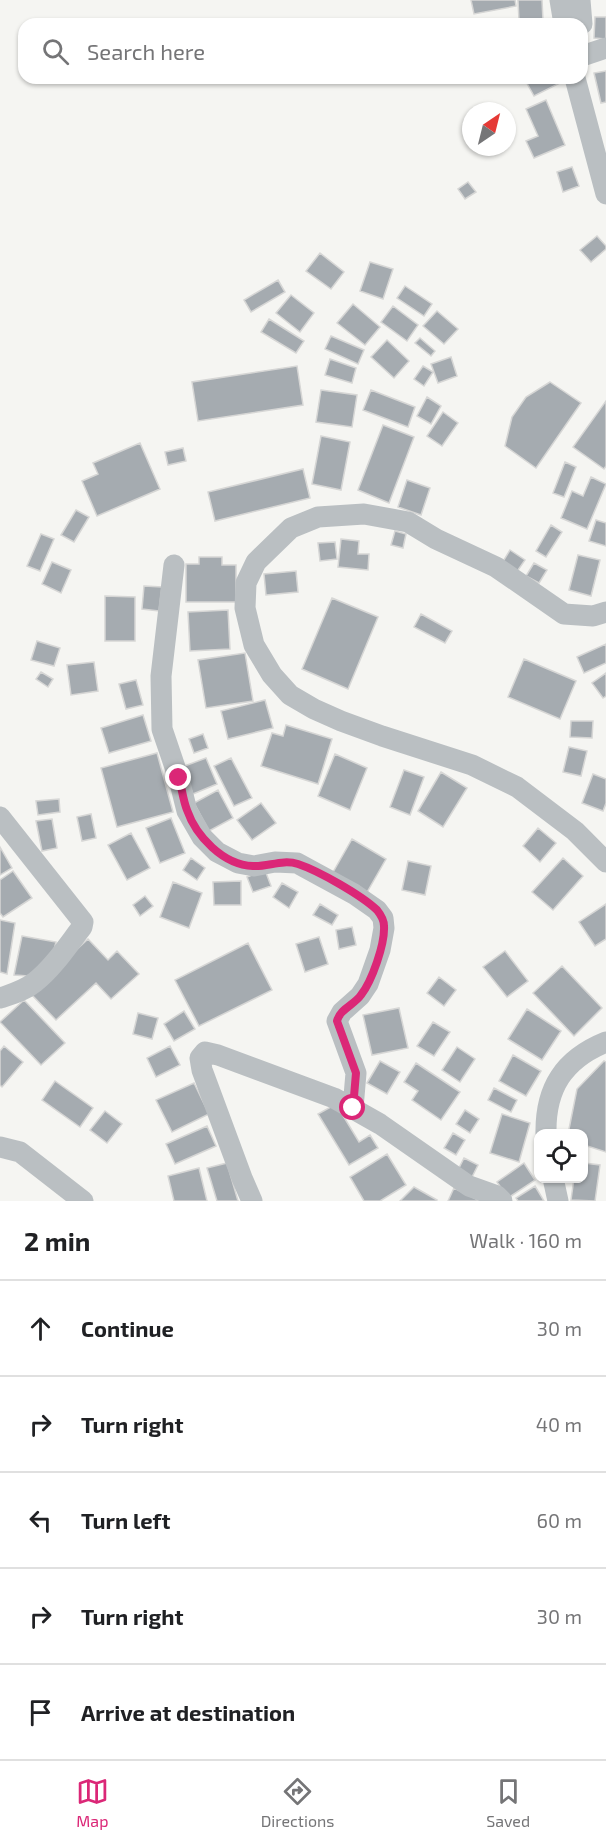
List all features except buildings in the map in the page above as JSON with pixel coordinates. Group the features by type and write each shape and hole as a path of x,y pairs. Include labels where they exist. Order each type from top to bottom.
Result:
{"street":[{"path":"560,0 563,18"},
{"path":"580,0 582,18"},
{"path":"588,54 606,48"},
{"path":"577,84 606,194"},
{"path":"606,612 593,616 564,614 496,567 436,539 408,522 364,514 318,518 291,528 256,562 246,583 245,608 254,645 272,675 290,695 314,709 382,736 472,765 517,787 575,831 606,862"},
{"path":"174,565 161,676 162,729 179,778 187,811 202,837 217,852 238,863 254,866 275,862 297,863 354,894 377,910 383,918 384,928 380,950 368,984 360,996 342,1012 337,1021 356,1073 353,1108"},
{"path":"0,817 83,922 82,927 61,954 35,982 16,994 0,998"},
{"path":"546,1129 547,1109 560,1075 578,1057 606,1042"},
{"path":"252,1201 201,1070 200,1058 205,1052 219,1054 334,1098 380,1124 469,1186 497,1196 502,1201"},
{"path":"0,1147 20,1152 82,1201"},
{"path":"554,1183 558,1201"}],"route":[{"path":"179,778 187,811 202,837 217,852 238,863 254,866 275,862 297,863 354,894 377,910 383,918 384,928 380,950 368,984 360,996 338,1016 337,1021 356,1073 353,1108"}]}
